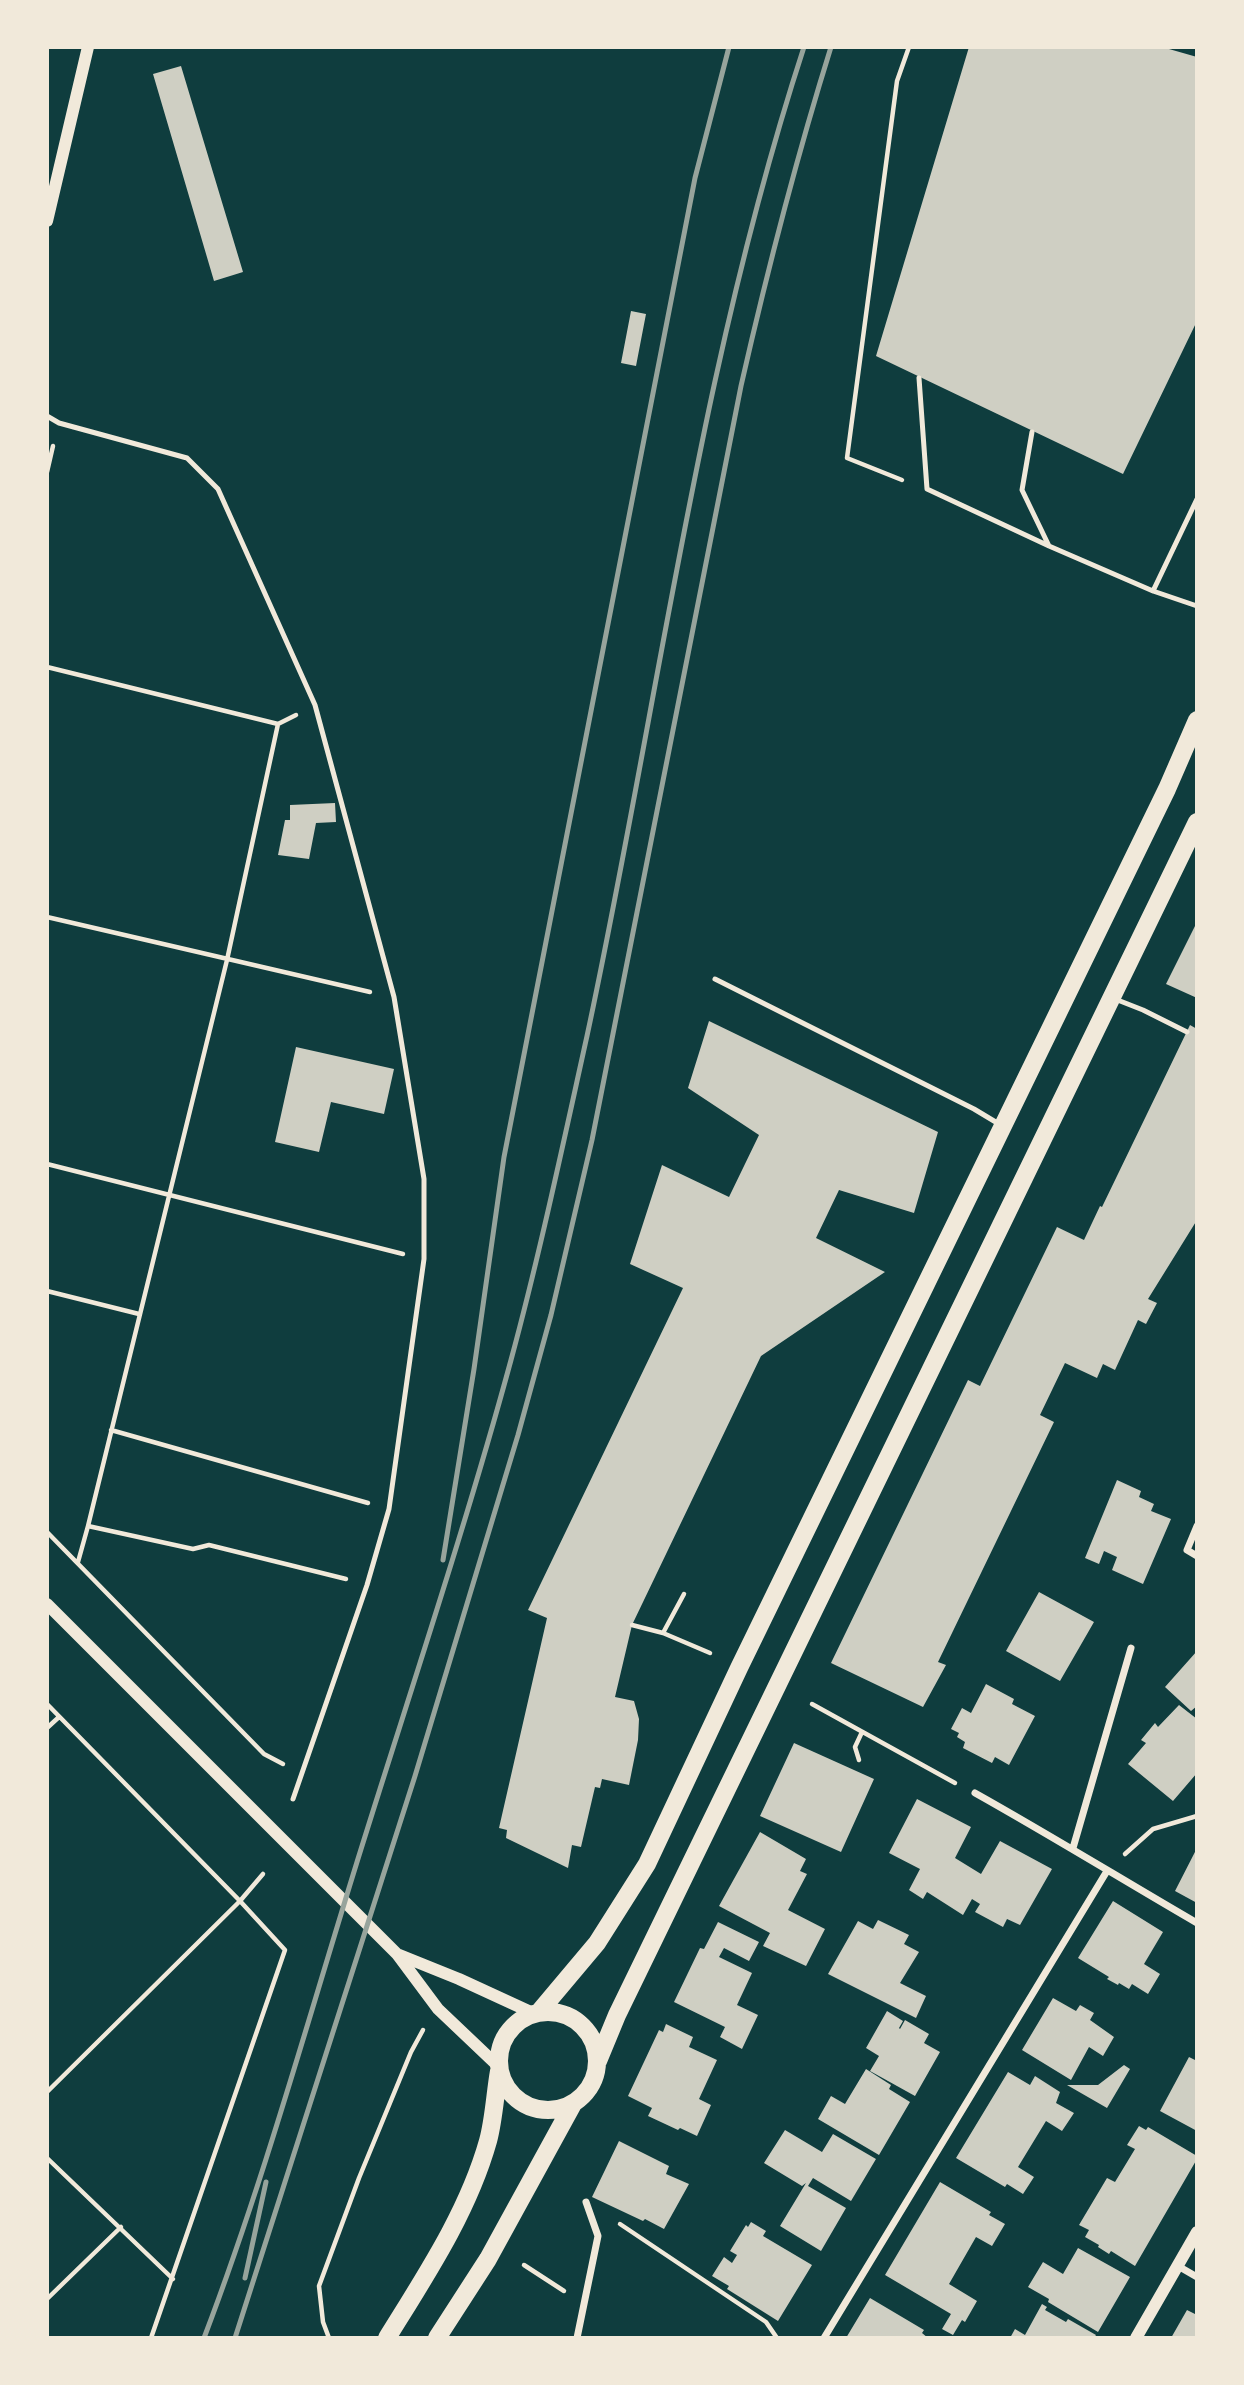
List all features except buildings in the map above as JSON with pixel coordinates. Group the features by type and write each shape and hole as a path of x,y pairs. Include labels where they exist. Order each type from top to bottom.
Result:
{"main road":[{"path":"537,2013 597,1943 647,1864 739,1668 1167,789 1197,720"},
{"path":"498,2069 505,2087 525,2106 541,2111 557,2110 573,2104 586,2093 595,2078 598,2061 617,2015 1197,822"},
{"path":"387,2338 448,2236 474,2181 488,2139 498,2054 509,2029 523,2018 537,2013 556,2012 584,2027 593,2042 598,2061"},
{"path":"437,2338 488,2259 573,2104"}],"street":[{"path":"47,221 89,47"},
{"path":"1197,1526 1186,1550 1197,1556"},
{"path":"47,1604 397,1954 438,2008 498,2069"},
{"path":"1073,1848 1131,1648"},
{"path":"975,1793 1197,1923"},
{"path":"824,2338 1107,1871"},
{"path":"397,1954 537,2013"},
{"path":"577,2338 598,2236 586,2202"},
{"path":"1136,2338 1197,2232"},
{"path":"1178,2266 1197,2277"}],"lane":[{"path":"919,378 927,489 1049,546 1153,591 1197,606"},
{"path":"47,416 59,423 187,458 218,489 315,705 394,997 424,1179 424,1259 389,1509 367,1585 293,1799"},
{"path":"1032,432 1022,490 1049,546"},
{"path":"1153,591 1197,499"},
{"path":"715,979 974,1109 1002,1126"},
{"path":"1112,998 1187,1032"}],"path":[{"path":"909,47 897,81 847,457 927,489"},
{"path":"47,667 278,724 315,705"},
{"path":"78,1562 227,960 278,724"},
{"path":"47,918 394,997"},
{"path":"47,1164 424,1259"},
{"path":"47,1291 139,1314"},
{"path":"111,1430 389,1509"},
{"path":"88,1526 193,1549 209,1545 367,1585"},
{"path":"47,1532 264,1754 302,1774"},
{"path":"663,1633 684,1594"},
{"path":"632,1625 663,1633 710,1653"},
{"path":"47,1704 285,1950 151,2338"},
{"path":"812,1704 964,1787"},
{"path":"47,1728 60,1717"},
{"path":"859,1760 855,1747 862,1732"},
{"path":"1107,1871 1153,1829 1197,1816"},
{"path":"47,2092 240,1901 262,1874"},
{"path":"329,2338 323,2322 319,2286 359,2178 423,2029"},
{"path":"47,2158 173,2279"},
{"path":"621,2225 766,2322 777,2338"},
{"path":"47,2299 121,2227"},
{"path":"524,2265 584,2304"}],"railway":[{"path":"443,1560 504,1157 695,178 729,47"},
{"path":"204,2338 226,2280 284,2101 456,1549 522,1320 587,1036 708,414 767,168 804,47"},
{"path":"235,2338 415,1776 518,1435 551,1315 592,1140 741,386 783,216 831,47"},
{"path":"245,2278 266,2182"}]}
